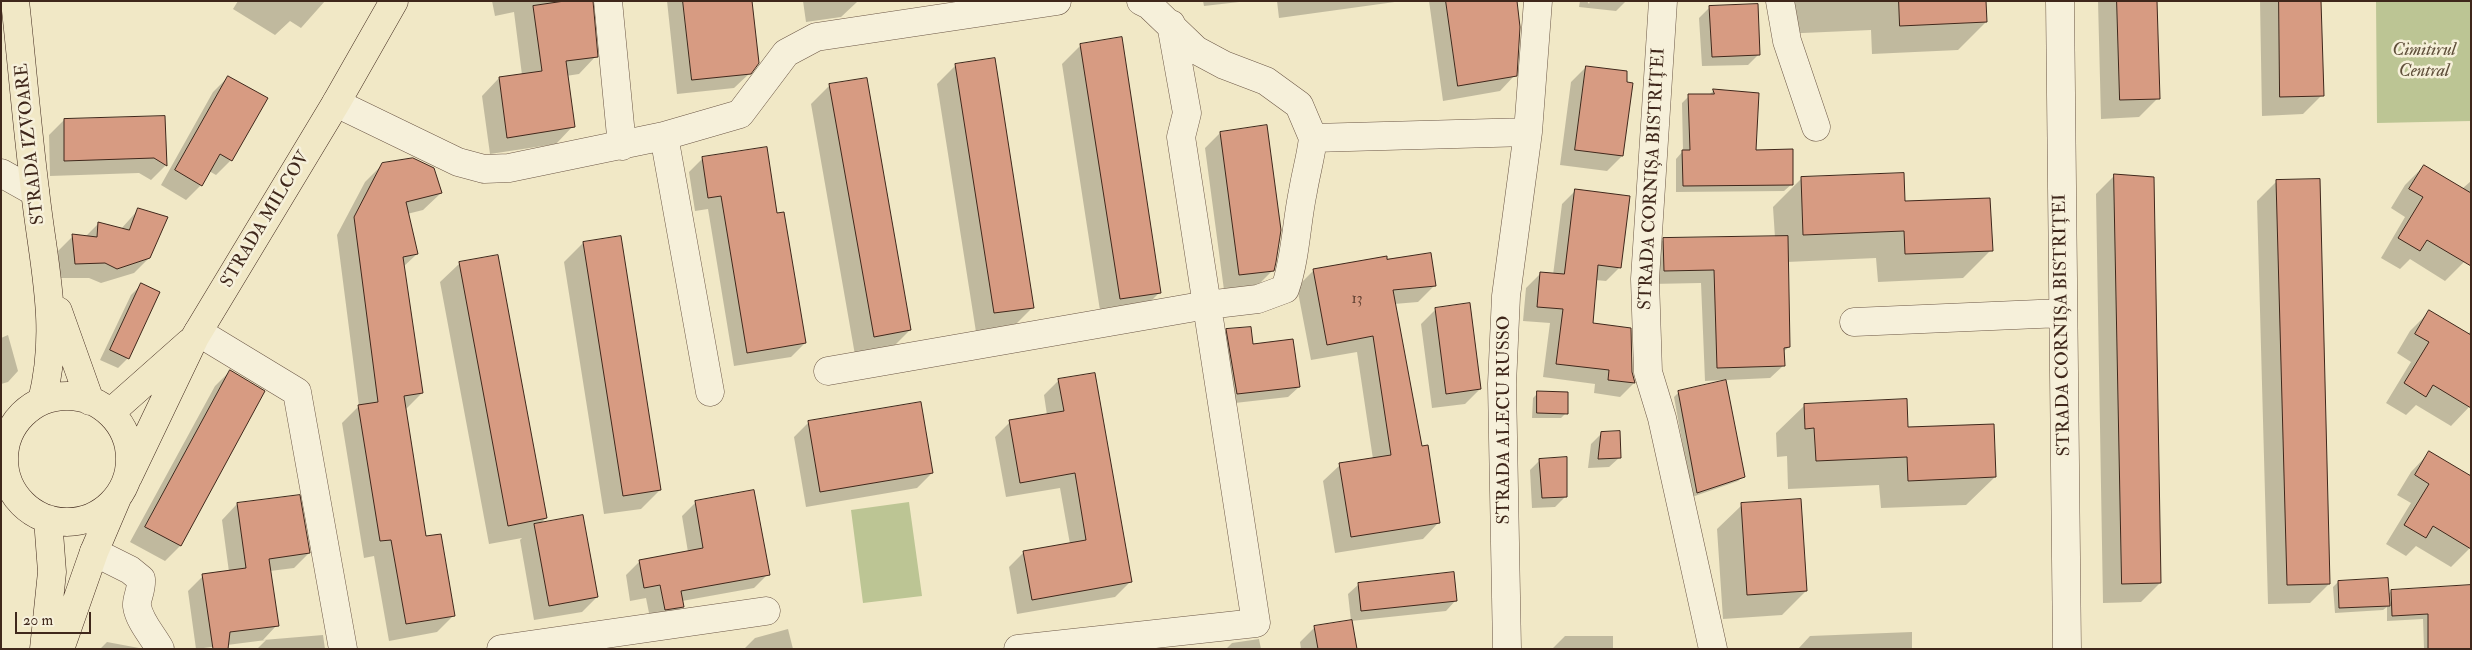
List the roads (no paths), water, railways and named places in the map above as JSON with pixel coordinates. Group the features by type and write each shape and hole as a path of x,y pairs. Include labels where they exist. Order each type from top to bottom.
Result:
{"main road":[{"name":"STRADA IZVOARE","path":"15,1 35,192 48,286 51,354 50,371 42,401"},
{"name":"STRADA MILCOV","path":"60,649 94,552 123,487 197,334 336,103 394,1"},
{"name":"STRADA IZVOARE","path":"48,286 100,407"},
{"name":"STRADA MILCOV","path":"100,407 197,334"},
{"path":"58,396 74,396 100,407 121,426 128,443 130,460 123,487 107,508 94,516 79,521 63,522 48,519 28,509 15,496 7,480 3,444 12,428 25,412 42,401 58,396"},
{"path":"44,649 52,572 48,519"}],"street":[{"path":"608,1 622,146"},
{"path":"336,103 458,162 484,169 509,168 622,146 740,114 786,53 816,37 1056,1"},
{"path":"828,371 1207,305 1258,299 1286,290 1293,266 1303,190 1313,138 1299,105 1266,81 1224,65 1196,50 1149,4 1142,1"},
{"name":"STRADA ALECU RUSSO","path":"1507,649 1502,384 1506,296 1528,132 1538,1"},
{"name":"STRADA CORNIȘA BISTRIȚEI","path":"1663,1 1645,280 1648,372 1662,418 1713,649"},
{"path":"1780,1 1787,41 1816,127"},
{"name":"STRADA CORNIȘA BISTRIȚEI","path":"2060,1 2062,313 2068,649"},
{"path":"1018,649 1256,623 1181,137 1187,113 1171,24"},
{"path":"1313,138 1528,132"},
{"path":"664,136 710,392"},
{"path":"1,173 35,192"},
{"path":"1854,322 2062,313"},
{"path":"197,334 297,392 343,649"},
{"path":"94,552 130,570 141,579 142,590 137,605 140,616 160,649"},
{"path":"501,649 617,641 766,611"}],"park label":[{"name":"Cimitirul Central","path":"2424,61"}]}
